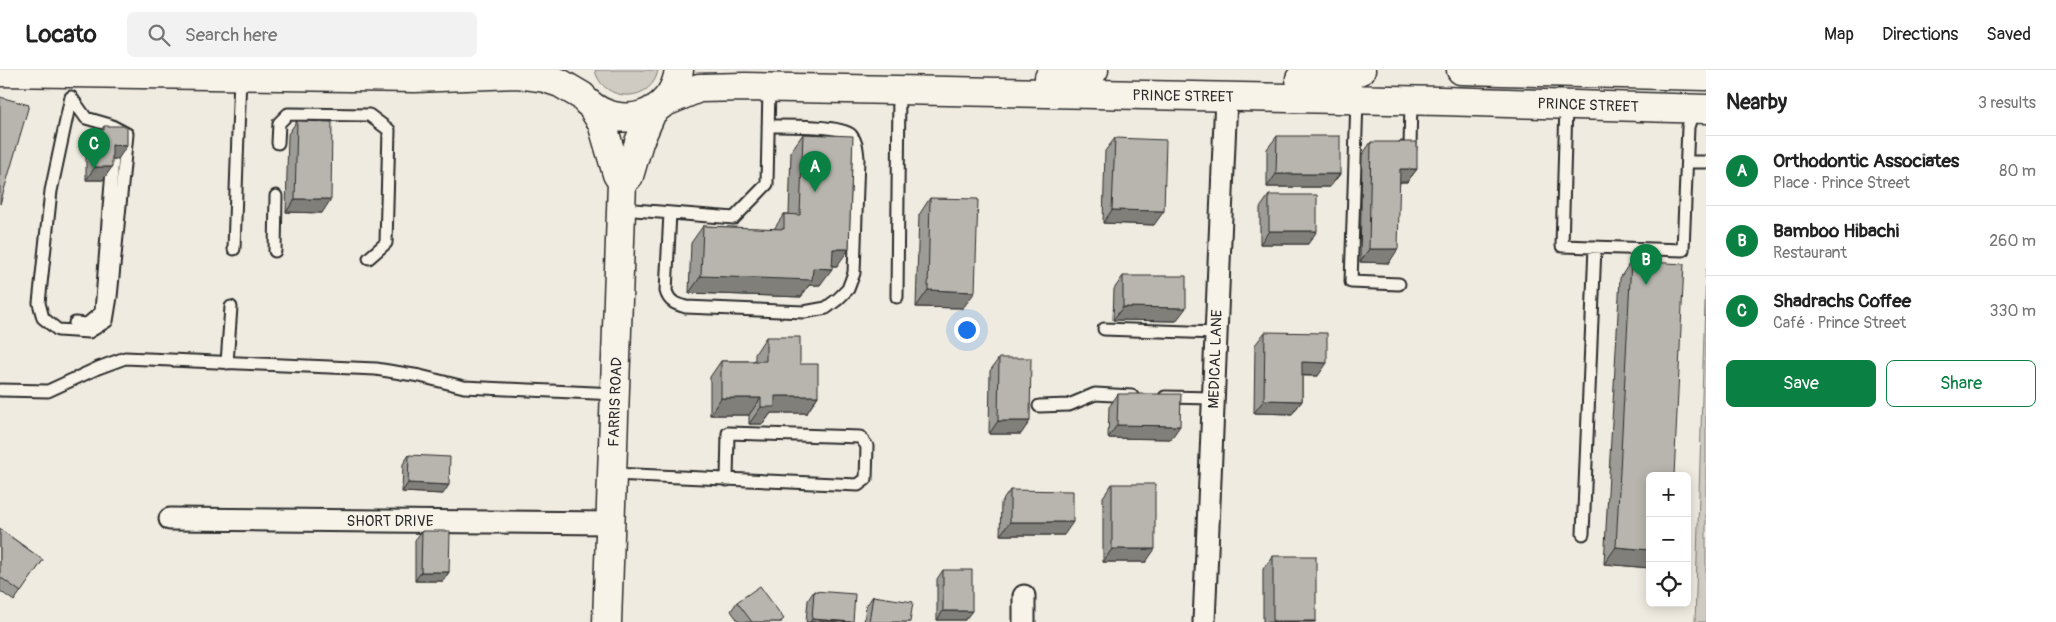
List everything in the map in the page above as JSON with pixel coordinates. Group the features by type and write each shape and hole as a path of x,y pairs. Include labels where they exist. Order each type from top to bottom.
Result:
{"main road":[{"name":"FARRIS ROAD","path":"572,70 574,83 602,123 617,174 622,182 607,622"},
{"name":"FARRIS ROAD","path":"622,182 629,176 639,142 658,107 674,87 679,70"},
{"path":"899,90 918,76 1065,78 1079,76 1094,70"},
{"path":"1226,96 1235,88 1255,81 1280,79 1338,80 1362,70"},
{"path":"1461,70 1646,72 1706,76"},
{"path":"0,72 415,78 517,74 545,78 560,83 587,102"},
{"path":"1442,101 1468,90 1618,94 1634,92 1651,83 1646,72"},
{"name":"PRINCE STREET","path":"587,102 600,112 619,118 639,117 699,88 768,87 1566,105 1702,106"}],"street":[{"name":"MEDICAL LANE","path":"1204,622 1226,96"},
{"name":"SHORT DRIVE","path":"170,519 611,523"},
{"path":"1024,596 1024,622"}],"lane":[{"path":"234,249 240,75"},
{"path":"622,209 734,218 767,184 768,87"},
{"path":"897,297 899,90"},
{"path":"71,97 86,118 110,125 127,134 111,297 107,321 89,332 58,330 43,318 39,302 51,191 71,97"},
{"path":"1357,100 1360,148 1351,282 1399,284"},
{"path":"1392,148 1410,148 1410,101"},
{"path":"1566,105 1562,246 1683,250 1688,127 1702,106"},
{"path":"278,143 279,123 288,114 369,115 389,130 386,243 369,258"},
{"path":"670,213 666,291 668,298 673,303 686,307 804,312 826,308 838,299 848,289 854,273 857,144 850,134 840,130 797,126 768,126"},
{"path":"1687,162 1706,162"},
{"path":"275,251 276,196"},
{"path":"1583,534 1595,247"},
{"path":"227,363 231,307"},
{"path":"1104,329 1216,333"},
{"path":"0,390 48,391 125,358 376,369 420,376 464,387 616,394"},
{"path":"1039,406 1069,405 1095,394 1214,398"},
{"path":"613,474 726,480 858,485 866,479 867,446 860,437 728,433 726,480"}],"shaded area":[{"path":"595,70 658,70 654,81 647,89 637,94 627,95 607,89 599,81"},
{"path":"1706,269 1706,622 1695,622"}],"building":[{"path":"0,97 29,105 0,204"},
{"path":"297,121 332,122 331,199 295,199"},
{"path":"104,126 127,126 127,146 112,145 112,167 95,167 96,130 104,130"},
{"path":"803,134 853,136 849,249 833,249 832,269 813,268 812,280 701,276 703,226 784,229 784,214 800,215"},
{"path":"1277,136 1340,136 1340,174 1276,174"},
{"path":"1115,138 1166,140 1164,211 1112,210"},
{"path":"1371,142 1417,142 1417,169 1400,169 1398,249 1369,249"},
{"path":"1269,195 1317,195 1317,231 1269,231"},
{"path":"930,198 978,199 975,292 928,290"},
{"path":"1631,261 1684,264 1674,472 1646,472 1646,550 1616,547"},
{"path":"1123,276 1186,276 1186,308 1123,307"},
{"path":"1265,332 1327,333 1327,363 1302,362 1302,401 1264,400"},
{"path":"766,337 800,337 800,364 818,364 818,396 775,396 775,407 761,407 761,398 721,398 721,361 766,361"},
{"path":"999,358 1031,358 1030,421 998,421"},
{"path":"1118,394 1181,394 1180,426 1117,425"},
{"path":"409,455 450,457 449,485 408,483"},
{"path":"1112,484 1155,484 1155,549 1112,549"},
{"path":"1010,490 1073,491 1073,522 1010,522"},
{"path":"0,529 43,560 21,592 0,577"},
{"path":"422,531 450,531 449,572 421,572"},
{"path":"1273,556 1316,556 1316,621 1273,621"},
{"path":"943,570 972,570 972,611 943,611"},
{"path":"760,586 784,619 780,622 752,622 737,602"},
{"path":"814,591 855,594 853,622 812,619"},
{"path":"873,596 913,602 910,622 869,622"}],"place":[{"name":"Shadrachs Coffee","path":"94,169"},
{"name":"Orthodontic Associates","path":"815,192"},
{"name":"Bamboo Hibachi","path":"1646,285"}]}
